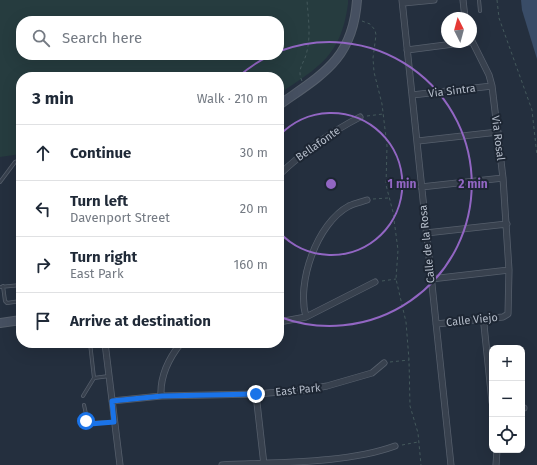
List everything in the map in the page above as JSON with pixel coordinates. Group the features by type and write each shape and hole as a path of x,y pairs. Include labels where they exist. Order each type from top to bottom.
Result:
{"street":[{"path":"284,101 324,74 338,58 349,40 356,20 357,0"},
{"path":"403,2 434,0"},
{"path":"463,0 464,12"},
{"name":"Calle de la Rosa","path":"403,2 451,465"},
{"path":"407,50 441,45"},
{"name":"Via Rosal","path":"475,48 489,75 492,86 498,132 506,224 508,314"},
{"name":"Via Sintra","path":"412,95 492,86"},
{"name":"Bellafonte","path":"284,170 297,158 346,124 360,117"},
{"path":"418,141 498,132"},
{"path":"421,187 503,178"},
{"path":"306,317 303,300 304,282 311,258 321,235 333,219 349,206 367,200"},
{"path":"426,233 506,224"},
{"path":"431,279 508,270"},
{"path":"284,321 306,317 375,282"},
{"name":"Calle Viejo","path":"436,324 503,317 508,314"},
{"path":"489,318 484,324 490,381"},
{"path":"0,323 16,321"},
{"path":"105,348 120,465"},
{"path":"162,396 161,388 165,369 178,348"},
{"name":"East Park","path":"112,401 162,396 256,394 327,386 372,373 384,363"},
{"path":"256,394 264,464"},
{"path":"222,465 264,464 343,458 380,452 395,446"},
{"path":"496,465 497,453"}],"lane":[{"path":"479,0 480,11"},
{"path":"0,182 16,162"},
{"path":"16,285 1,287 4,302 16,302"},
{"path":"83,396 94,378 91,348"},
{"path":"94,378 108,376"},
{"path":"84,405 88,423 114,422"}],"path":[{"path":"306,86 301,80 299,72 307,55 309,40 307,0"},
{"path":"497,0 499,18 530,105 537,156"},
{"path":"356,20 370,24 375,30 373,58 374,72 383,114 387,146 385,174 393,212 398,250 396,279 406,322 410,406 418,442 421,465"},
{"path":"360,117 383,114"},
{"path":"367,200 389,198"},
{"path":"375,282 396,279"},
{"path":"384,363 409,360"},
{"path":"395,446 418,442"}],"green space":[{"path":"0,0 348,0 345,22 334,48 317,67 284,91 284,72 16,72 16,155 0,157"}],"water":[{"path":"521,0 537,0 537,59 522,10"}],"route":[{"path":"86,421 90,424 114,422 112,401 162,396 256,394"}]}
